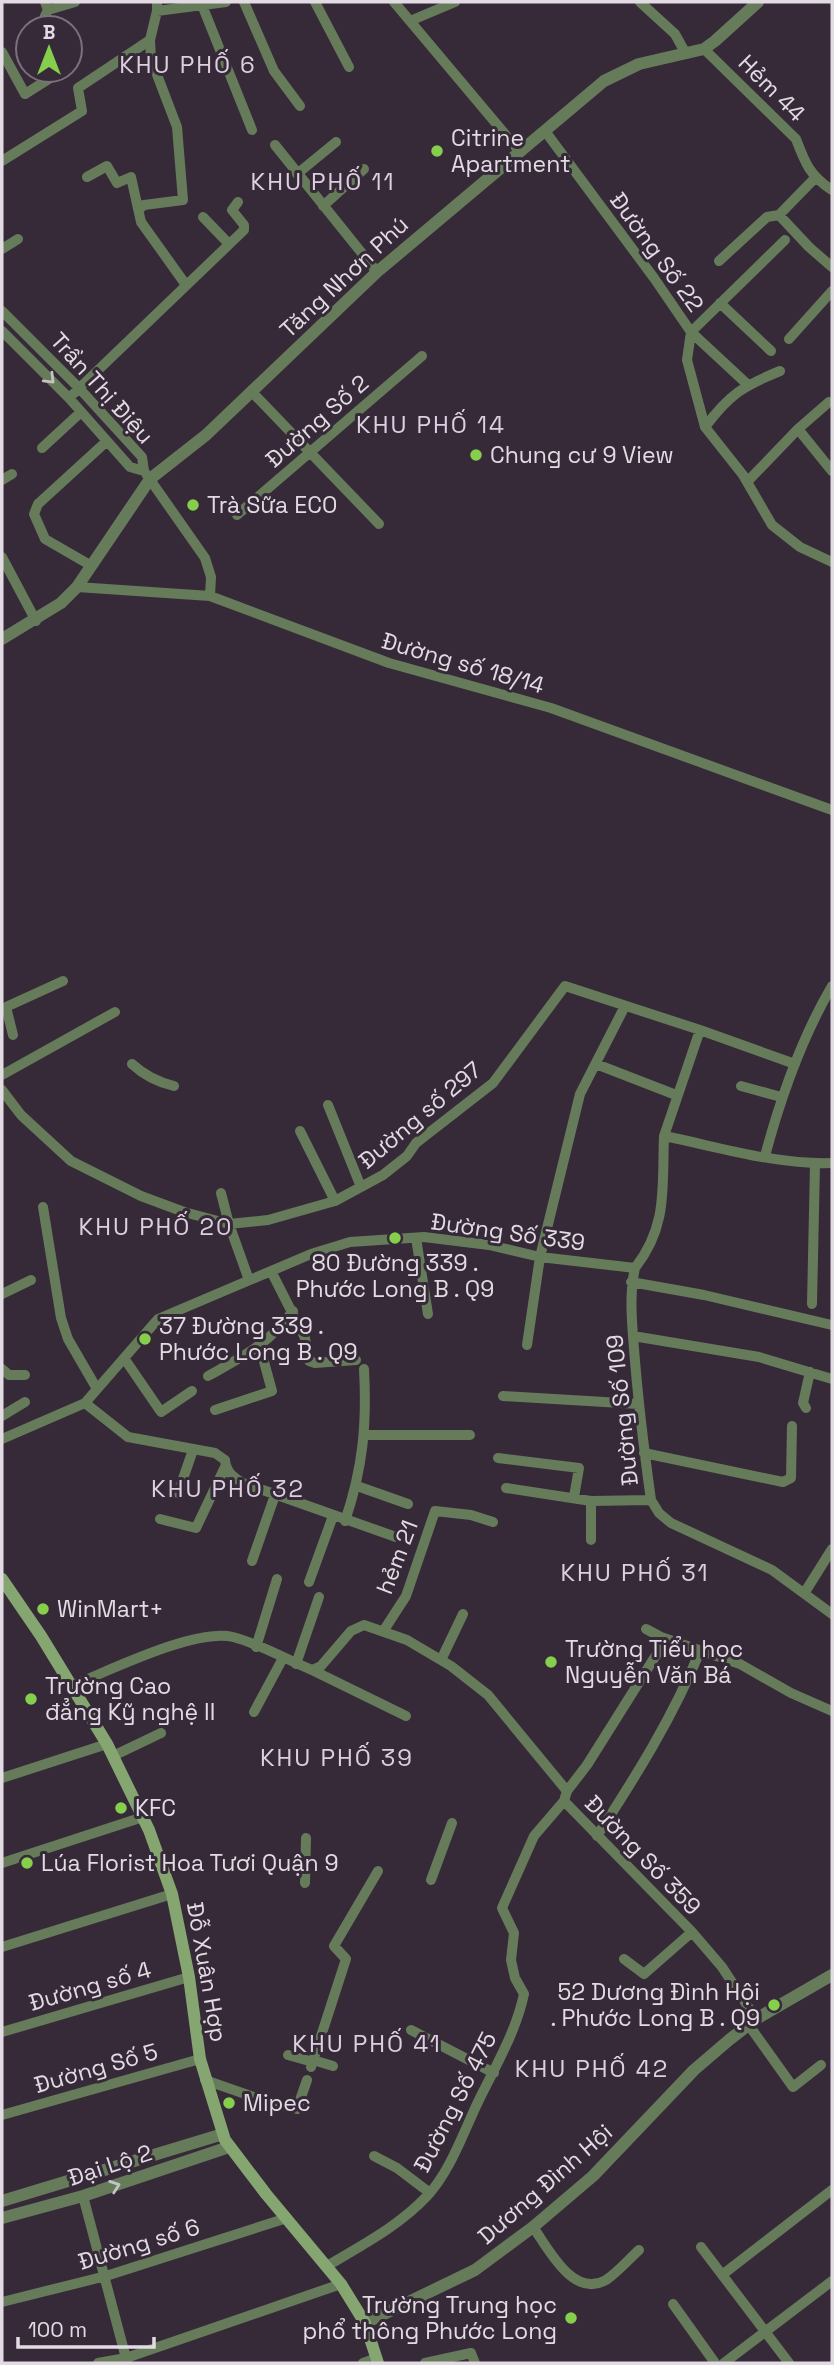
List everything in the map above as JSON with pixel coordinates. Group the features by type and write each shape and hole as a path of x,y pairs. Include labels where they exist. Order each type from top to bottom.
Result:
{"main road":[{"name":"Đỗ Xuân Hợp","path":"2,1579 41,1636 110,1750 143,1817 172,1894 189,1977 200,2059 229,2147 341,2284 365,2323 377,2361"}],"street":[{"path":"47,6 75,2"},
{"path":"139,209 144,205 183,200 177,127 151,59 150,40 157,7 226,2"},
{"path":"244,2 274,71 300,106"},
{"path":"315,2 349,67"},
{"path":"394,2 520,152"},
{"path":"410,20 455,2"},
{"path":"640,2 675,34 687,54"},
{"name":"Tăng Nhơn Phú","path":"2,639 36,621 61,603 77,587 148,475 206,435 376,272 613,75 639,64 704,49 758,2"},
{"path":"202,5 252,130"},
{"path":"2,160 82,111 78,88 150,40"},
{"name":"Hẻm 44","path":"704,49 796,139 815,178 832,190"},
{"path":"2,52 14,74"},
{"path":"20,84 25,94 40,84"},
{"name":"Đường Số 22","path":"545,131 691,332 687,360 705,427 748,481 772,525 800,547 832,562"},
{"path":"297,174 336,142"},
{"path":"275,145 376,272"},
{"path":"88,177 107,166 117,183 131,177 141,222 186,285"},
{"path":"323,205 364,169"},
{"path":"719,261 767,216 779,215 815,178"},
{"path":"69,398 244,228 232,210 237,202"},
{"path":"779,215 832,267"},
{"path":"203,216 229,244"},
{"path":"2,249 18,239"},
{"path":"747,384 691,332 785,240"},
{"path":"789,339 832,291"},
{"path":"720,303 771,351"},
{"name":"Trần Thị Điệu","path":"2,311 79,388 142,457 148,475"},
{"name":"Trần Thị Điệu","path":"2,331 69,398 130,467 148,475"},
{"name":"Đường Số 2","path":"237,515 422,356"},
{"path":"705,427 727,401 747,384 780,371"},
{"path":"251,391 380,524"},
{"path":"748,481 798,429 829,402"},
{"path":"42,448 81,412"},
{"path":"798,429 832,471"},
{"path":"90,565 45,539 34,519 34,512 38,504 107,441"},
{"path":"2,480 12,474"},
{"path":"148,475 209,567 210,596"},
{"path":"2,557 36,621"},
{"name":"Đường số 18/14","path":"77,587 210,596 389,663 551,708 832,810"},
{"path":"13,1035 6,1007 63,981"},
{"name":"Đường số 297","path":"229,1224 268,1220 335,1201 399,1162 416,1143 492,1083 565,986 795,1064"},
{"path":"765,1156 781,1097 804,1036 832,986"},
{"path":"527,1345 540,1257 580,1094 625,1006"},
{"path":"2,1075 115,1012"},
{"path":"635,1268 649,1249 660,1217 664,1136 700,1030"},
{"path":"596,1063 676,1095"},
{"path":"132,1064 145,1076 174,1086"},
{"path":"741,1086 781,1097"},
{"path":"2,1090 21,1115 71,1161 141,1196 184,1212 229,1224"},
{"path":"328,1105 361,1187"},
{"path":"300,1131 335,1201"},
{"path":"664,1136 765,1156 815,1164 832,1163"},
{"path":"813,1304 815,1164"},
{"path":"221,1193 249,1280"},
{"path":"43,1208 61,1318 68,1339 97,1390"},
{"path":"416,1238 428,1314"},
{"name":"Đường Số 339","path":"2,1439 85,1403 158,1319 311,1254 350,1242 416,1238 489,1245 540,1257 635,1268"},
{"name":"Đường Số 109","path":"635,1268 631,1282 633,1335 638,1404 651,1500 659,1513 671,1523 772,1570 832,1614"},
{"path":"271,1271 305,1338 309,1361 315,1363 356,1360"},
{"path":"2,1294 31,1280"},
{"path":"631,1282 832,1325"},
{"path":"208,1376 261,1346 293,1311"},
{"path":"633,1335 759,1357 832,1379"},
{"path":"215,1410 272,1391 261,1346"},
{"path":"124,1358 161,1412 192,1391"},
{"path":"2,1369 9,1375 25,1375"},
{"path":"345,1521 357,1486 365,1435 367,1410 364,1369"},
{"path":"806,1408 803,1403 810,1372"},
{"path":"503,1396 638,1404"},
{"path":"2,1416 25,1402"},
{"path":"85,1403 128,1437 215,1453 225,1460 225,1467 197,1528 160,1520"},
{"path":"644,1452 783,1482 791,1478 792,1426"},
{"path":"365,1435 470,1435"},
{"path":"178,1493 193,1450"},
{"path":"498,1458 579,1468 574,1497"},
{"path":"225,1467 232,1477 243,1483 396,1537"},
{"path":"357,1486 408,1504"},
{"path":"506,1488 591,1501 651,1500"},
{"path":"252,1562 275,1495"},
{"path":"591,1501 591,1540"},
{"name":"hẻm 21","path":"384,1630 406,1596 435,1511 471,1515 492,1522"},
{"path":"309,1582 333,1516"},
{"path":"804,1592 832,1549"},
{"path":"257,1647 277,1579"},
{"path":"296,1664 319,1597"},
{"path":"441,1660 463,1614"},
{"name":"Đường Số 359","path":"312,1670 321,1666 351,1631 364,1625 407,1640 441,1660 488,1695 597,1836 692,1932 722,1967 752,2022 793,2087 821,2065"},
{"path":"646,1629 661,1637 740,1664 791,1693 832,1710"},
{"path":"71,1686 181,1642 211,1635 233,1637 312,1670 406,1716"},
{"path":"566,1796 663,1644 661,1637"},
{"path":"597,1836 640,1770 682,1695 701,1651"},
{"path":"254,1712 283,1658"},
{"path":"2,1778 110,1750 161,1733"},
{"name":"Đường Số 475","path":"327,2266 403,2218 430,2193 454,2154 494,2073 521,2009 524,1994 515,1978 511,1960 514,1933 502,1908 534,1836 566,1796"},
{"path":"2,1863 143,1817"},
{"path":"431,1880 452,1823"},
{"path":"305,1883 306,1838"},
{"path":"312,2063 346,1959 334,1946 378,1871"},
{"path":"2,1947 172,1894"},
{"path":"624,1959 644,1974 692,1932"},
{"name":"Dương Đình Hội","path":"365,2323 475,2270 533,2227 593,2176 694,2070 752,2022 832,1975"},
{"name":"Đường số 4","path":"2,2032 189,1977"},
{"path":"411,2030 494,2073"},
{"path":"288,2055 333,2066"},
{"name":"Đường Số 5","path":"2,2115 200,2059"},
{"path":"205,2080 297,2109 307,2080"},
{"name":"Đại Lộ 2","path":"2,2201 223,2134"},
{"name":"Đại Lộ 2","path":"2,2218 83,2196 229,2147"},
{"path":"374,2156 397,2168 430,2193"},
{"path":"722,2275 832,2190"},
{"path":"83,2196 127,2361"},
{"name":"Đường số 6","path":"2,2302 106,2276 287,2218"},
{"path":"533,2227 568,2275 582,2283 591,2284 606,2280 639,2250"},
{"path":"701,2247 789,2363"},
{"path":"724,2363 832,2281"},
{"path":"98,2363 127,2361 341,2284"},
{"path":"673,2304 715,2363"},
{"path":"425,2363 471,2353 475,2363"},
{"path":"363,2363 377,2361"}],"place":[{"name":"Citrine Apartment","path":"437,151"},
{"name":"Chung cư 9 View","path":"476,455"},
{"name":"Trà Sữa ECO","path":"193,505"},
{"name":"80 Đường 339 . Phước Long B . Q9","path":"395,1238"},
{"name":"37 Đường 339 . Phước Long B . Q9","path":"145,1339"},
{"name":"WinMart+","path":"43,1609"},
{"name":"Trường Tiểu học Nguyễn Văn Bá","path":"551,1662"},
{"name":"Trường Cao đẳng Kỹ nghệ II","path":"31,1699"},
{"name":"KFC","path":"121,1808"},
{"name":"Lúa Florist Hoa Tươi Quận 9","path":"27,1863"},
{"name":"52 Dương Đình Hội . Phước Long B . Q9","path":"774,2005"},
{"name":"Mipec","path":"229,2103"},
{"name":"Trường Trung học phổ thông Phước Long","path":"571,2318"}],"district":[{"name":"KHU PHỐ 6","path":"188,64"},
{"name":"KHU PHỐ 11","path":"323,181"},
{"name":"KHU PHỐ 14","path":"431,424"},
{"name":"KHU PHỐ 20","path":"156,1226"},
{"name":"KHU PHỐ 32","path":"228,1488"},
{"name":"KHU PHỐ 31","path":"635,1572"},
{"name":"KHU PHỐ 39","path":"337,1757"},
{"name":"KHU PHỐ 41","path":"367,2043"},
{"name":"KHU PHỐ 42","path":"592,2068"}]}
